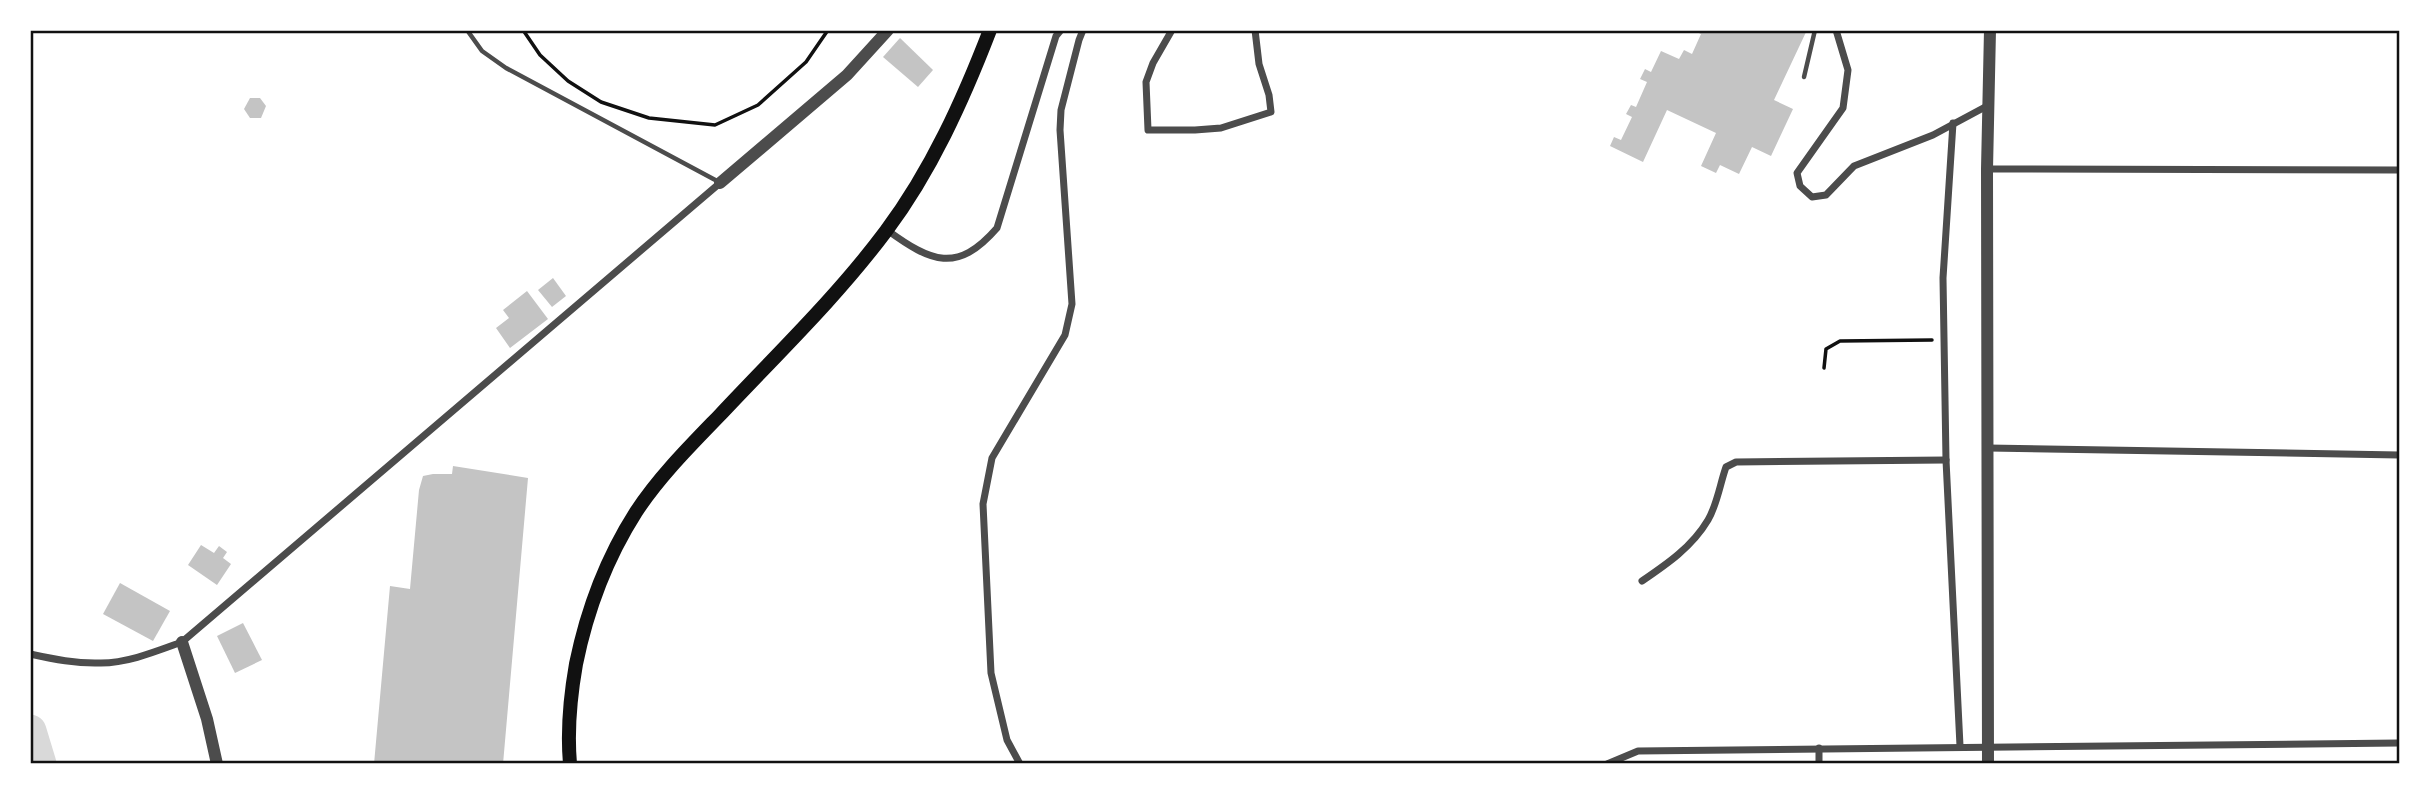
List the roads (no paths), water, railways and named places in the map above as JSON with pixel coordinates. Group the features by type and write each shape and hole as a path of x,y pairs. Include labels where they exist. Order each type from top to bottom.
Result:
{"main road":[{"path":"570,764 570,704 582,636 604,570 625,531 658,483 839,289 887,230 964,97 990,30"}],"street":[{"path":"30,654 61,661 103,664 149,654 181,642 847,75 888,30"},
{"path":"887,230 912,248 936,258 959,258 981,246 997,228 1056,36 1061,30"},
{"path":"1020,764 1007,740 991,673 983,504 992,458 1065,335 1072,304 1060,130 1061,110 1083,30"},
{"path":"1172,30 1153,63 1146,82 1148,130 1195,131 1221,128 1271,113 1269,95 1259,64 1255,30"},
{"path":"1836,30 1848,70 1843,107 1797,173 1800,186 1812,197 1826,195 1854,166 1933,135 1987,106"},
{"path":"1988,764 1987,106 1990,30"},
{"path":"1953,123 1943,278 1945,460 1959,746"},
{"path":"1987,169 2399,170"},
{"path":"1988,448 2399,455"},
{"path":"1642,581 1674,559 1694,539 1709,519 1726,467 1736,461 1945,460"},
{"path":"181,642 207,719 217,764"},
{"path":"1607,764 1638,751 2399,743"},
{"path":"1819,748 1819,764"}],"lane":[{"path":"467,30 482,51 506,68 720,183"},
{"path":"1804,77 1815,30"}],"waterway":[{"path":"30,731 40,764"}]}
